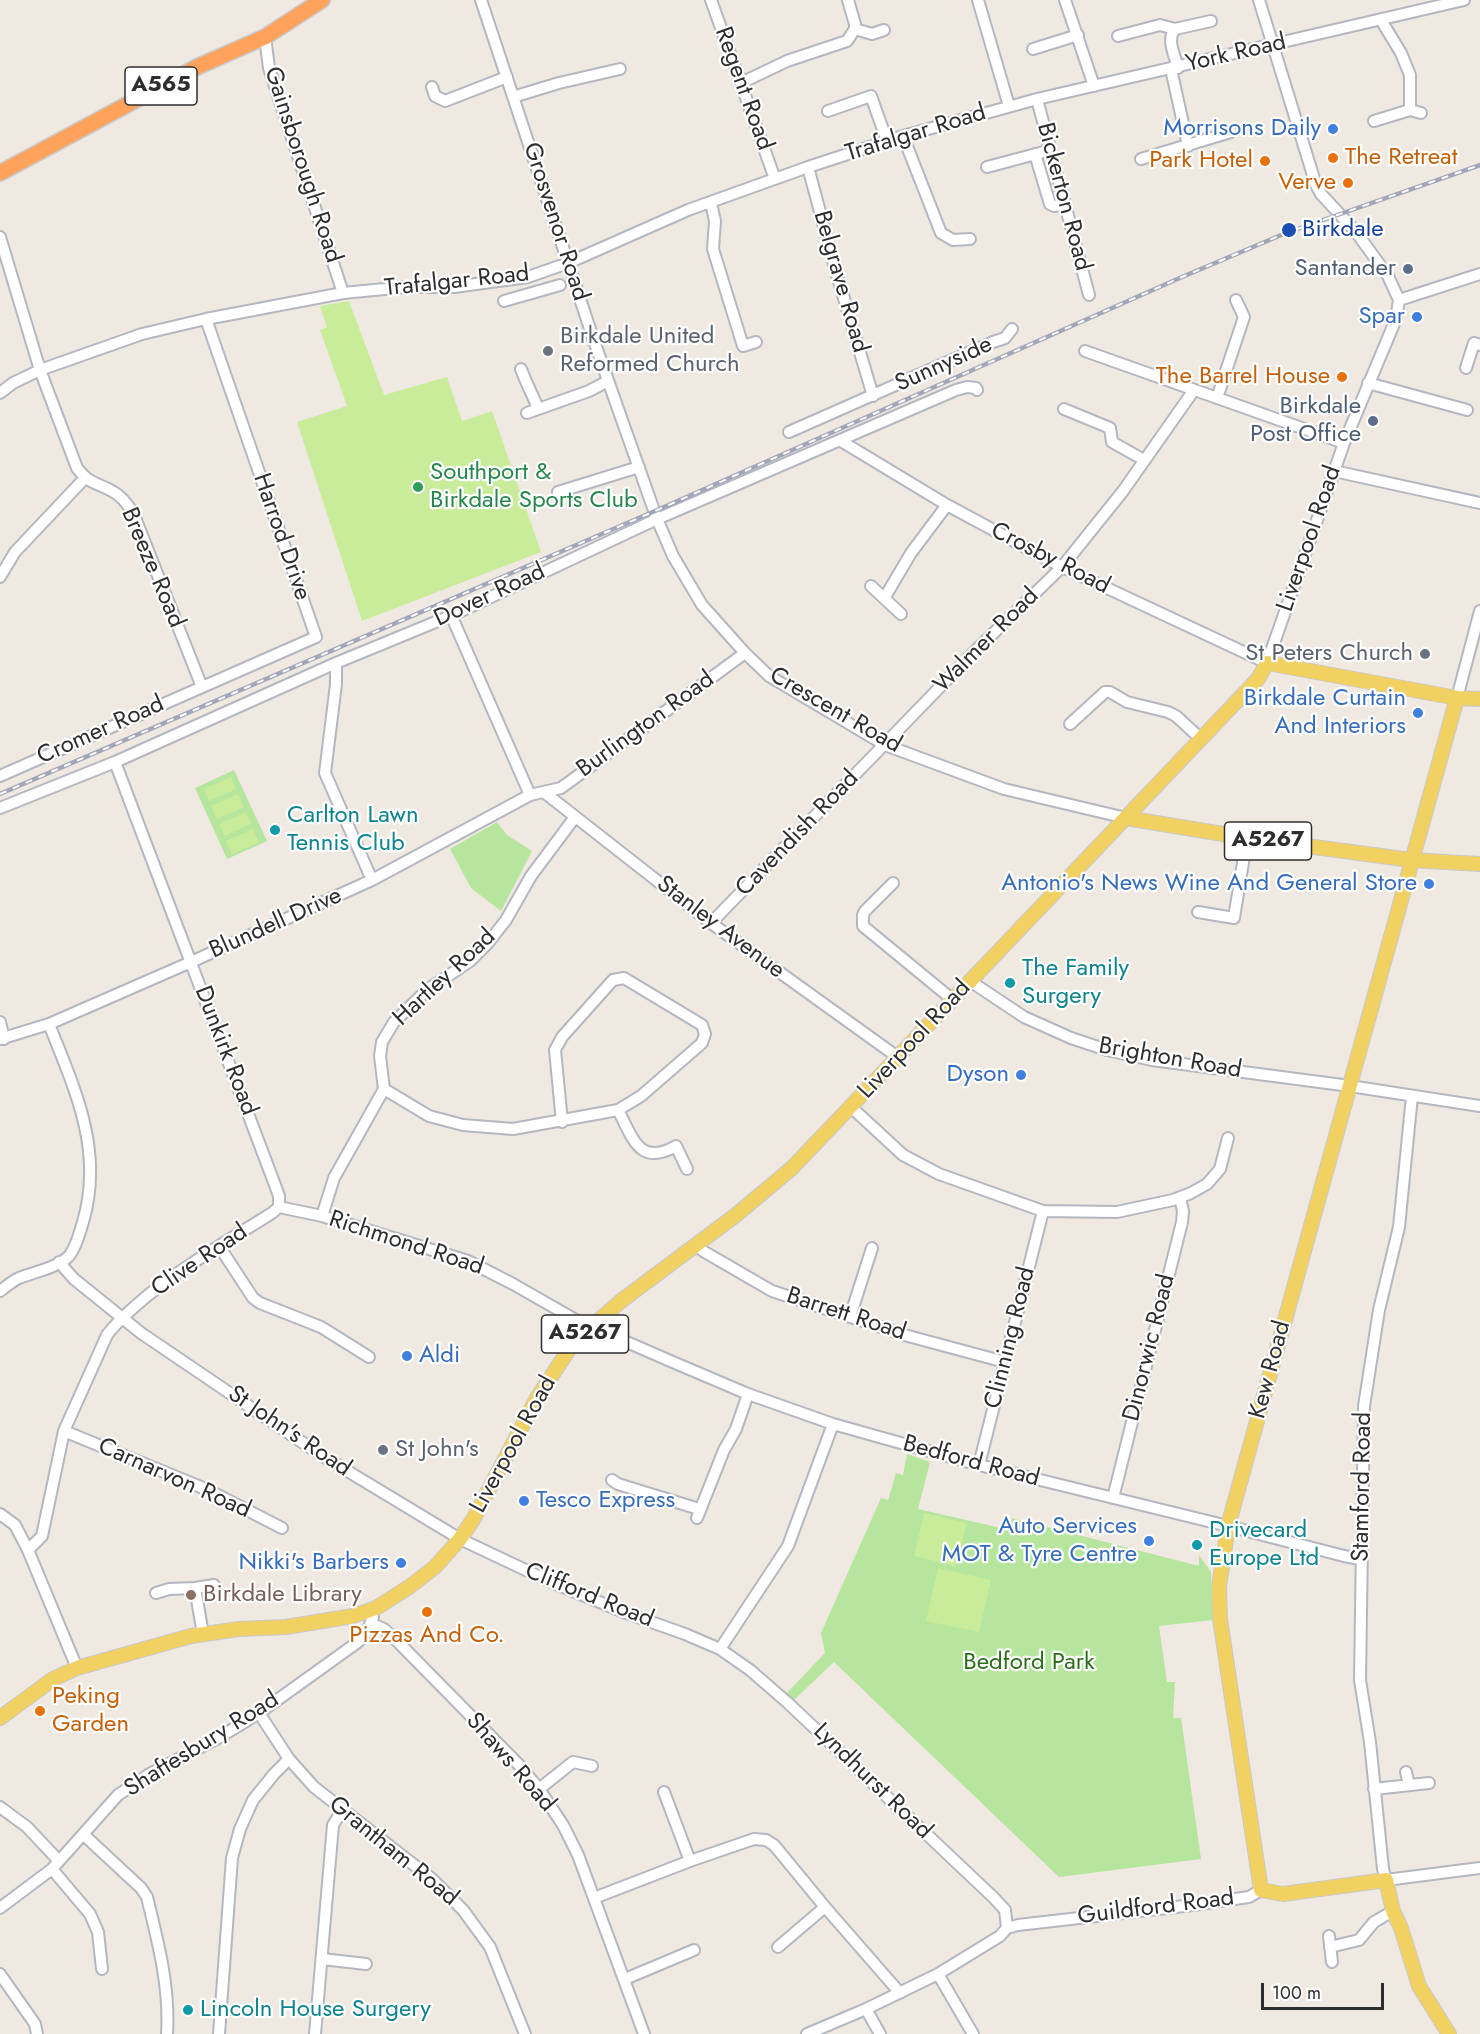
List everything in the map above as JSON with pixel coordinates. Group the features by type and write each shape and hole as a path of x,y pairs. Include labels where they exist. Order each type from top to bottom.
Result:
{"highway":[{"name":"A565","path":"0,173 199,66 265,37 322,0"}],"main road":[{"path":"1267,663 1457,698 1480,699"},
{"name":"Liverpool Road","path":"0,1718 53,1679 78,1668 203,1634 239,1629 286,1627 352,1616 376,1608 410,1587 435,1567 460,1539 474,1518 537,1398 570,1348 621,1301 698,1244 792,1168 1258,679 1267,663"},
{"name":"Kew Road","path":"1261,1890 1220,1619 1219,1587 1228,1526 1457,698"},
{"name":"A5267","path":"1126,818 1247,838 1411,860 1480,864"},
{"path":"1386,1880 1393,1911 1401,1928 1419,1986 1449,2034"},
{"name":"Guildford Road","path":"1261,1890 1283,1894 1386,1880"}],"street":[{"name":"Grosvenor Road","path":"481,0 608,381 656,515"},
{"name":"Regent Road","path":"711,0 775,179"},
{"path":"741,83 758,77 787,61 847,41 855,29 848,0"},
{"path":"978,0 1009,106"},
{"path":"1065,0 1094,86"},
{"path":"1260,0 1316,185 1321,194 1366,244 1388,276 1399,300 1480,274"},
{"name":"York Road","path":"1009,106 1464,0"},
{"path":"1118,36 1160,26 1175,29 1211,21"},
{"path":"1374,121 1415,112 1410,75 1401,53 1381,21"},
{"path":"855,29 872,34 884,30"},
{"path":"1175,29 1170,40 1188,147"},
{"path":"1033,49 1078,35"},
{"name":"Gainsborough Road","path":"265,37 269,68 343,293"},
{"path":"513,97 559,83 621,69"},
{"path":"445,101 507,77"},
{"path":"432,87 435,96 445,101 449,112"},
{"path":"828,111 871,96 887,141"},
{"name":"Bickerton Road","path":"1037,99 1089,295"},
{"name":"Trafalgar Road","path":"0,393 13,383 40,370 142,334 206,319 343,293 405,287 454,287 528,277 568,263 688,210 808,167 903,136 1009,106"},
{"path":"1141,159 1188,147 1231,132"},
{"path":"903,136 941,233 953,240 970,238"},
{"path":"987,167 1051,150"},
{"path":"1035,154 1050,204 1054,206 1065,204"},
{"name":"Belgrave Road","path":"808,167 873,396"},
{"path":"711,203 715,221 713,249 744,351 756,342"},
{"path":"0,237 40,370 77,468 84,478 15,552 0,577"},
{"path":"528,277 533,293"},
{"path":"504,301 561,285"},
{"path":"1217,398 1244,317 1236,300"},
{"name":"Liverpool Road","path":"1267,663 1344,442 1396,319 1399,300"},
{"name":"Harrod Drive","path":"202,687 316,637 206,319"},
{"name":"Sunnyside","path":"789,432 1005,338 1012,329"},
{"path":"1466,368 1474,344 1480,345"},
{"path":"1085,351 1344,442"},
{"path":"521,369 530,385 538,409"},
{"path":"527,413 589,391 608,381"},
{"path":"1368,383 1467,410"},
{"name":"Dover Road","path":"0,808 115,762 336,663 451,615 656,515 841,441 956,390 972,386 977,390"},
{"name":"Walmer Road","path":"885,745 973,653 1062,567 1123,491 1194,390"},
{"path":"1064,409 1110,428 1112,442 1144,460"},
{"name":"Crosby Road","path":"841,441 947,505 1062,567 1267,663"},
{"path":"558,492 639,467"},
{"path":"1334,471 1480,503"},
{"name":"Breeze Road","path":"84,478 111,490 126,502 134,515 202,687"},
{"path":"885,597 911,553 947,505"},
{"name":"Crescent Road","path":"656,515 673,556 702,604 745,653 769,676 885,745 1004,789 1126,818"},
{"path":"871,586 902,614"},
{"path":"1457,698 1480,611"},
{"path":"451,615 530,795"},
{"name":"Burlington Road","path":"545,793 561,789 745,653"},
{"path":"336,663 336,684 325,773 372,880"},
{"name":"Cromer Road","path":"0,776 202,687"},
{"path":"1070,724 1105,692 1110,692 1126,702 1176,716 1201,739"},
{"name":"Cavendish Road","path":"711,923 885,745"},
{"name":"Dunkirk Road","path":"115,762 277,1191 279,1207"},
{"name":"Blundell Drive","path":"2,1039 49,1024 372,880 530,795 545,793"},
{"name":"Stanley Avenue","path":"545,793 711,923 899,1058"},
{"name":"Hartley Road","path":"384,1089 380,1056 382,1042 394,1022 427,990 470,961 488,943 506,920 531,876 575,817"},
{"path":"1198,912 1234,918 1247,838"},
{"path":"893,884 865,911 863,926 953,1000"},
{"path":"322,1216 334,1178 384,1089 429,1116 463,1125 513,1129 562,1122 618,1110 641,1096 702,1043 705,1034 702,1025 624,978 613,980 562,1037 555,1050 562,1122"},
{"name":"Brighton Road","path":"970,981 1024,1017 1107,1050 1152,1060 1480,1106"},
{"path":"0,1022 2,1039"},
{"path":"0,1291 16,1279 59,1263 68,1257 77,1243 88,1206 91,1175 88,1138 77,1098 49,1024"},
{"name":"Stamford Road","path":"1386,1880 1370,1742 1360,1680 1364,1406 1379,1310 1399,1227 1412,1096"},
{"path":"851,1107 903,1155 939,1174 1043,1211 1117,1212 1180,1198 1207,1184 1220,1169 1228,1138"},
{"path":"618,1110 638,1148 645,1153 654,1154 665,1152 676,1146 687,1169"},
{"name":"Dinorwic Road","path":"1113,1498 1182,1222 1183,1211 1180,1198"},
{"name":"Richmond Road","path":"279,1207 322,1216 468,1261 593,1326"},
{"name":"Clive Road","path":"28,1550 42,1536 64,1431 107,1335 122,1318 164,1283 272,1214 279,1207"},
{"name":"Clinning Road","path":"979,1465 1043,1211"},
{"name":"Barrett Road","path":"698,1244 703,1251 772,1291 908,1335 1005,1362"},
{"path":"219,1246 253,1298 260,1303 321,1327 369,1357"},
{"path":"850,1317 872,1248"},
{"name":"St John's Road","path":"59,1263 74,1280 141,1333 321,1455 460,1539"},
{"name":"Bedford Road","path":"593,1326 748,1394 833,1424 979,1465 1360,1559"},
{"path":"615,1486 698,1513 724,1450 736,1429 748,1394"},
{"path":"720,1649 788,1546 833,1424"},
{"name":"Carnarvon Road","path":"64,1431 208,1490 282,1528"},
{"path":"0,1514 15,1525 28,1550 78,1668"},
{"name":"Clifford Road","path":"460,1539 552,1582 720,1649"},
{"path":"156,1593 169,1589 214,1585"},
{"path":"195,1588 203,1634"},
{"name":"Shaftesbury Road","path":"0,1908 56,1865 118,1796 148,1775 220,1737 259,1713 358,1642 368,1632 376,1608"},
{"name":"Shaws Road","path":"371,1623 384,1629 400,1644 519,1765 539,1789 563,1825 578,1855 644,2034"},
{"name":"Lyndhurst Road","path":"720,1649 750,1670 788,1703 994,1898 1005,1910 1007,1928"},
{"name":"Grantham Road","path":"259,1713 289,1759 314,1787 432,1880 463,1910 490,1947 525,2034"},
{"path":"219,2034 232,1858 240,1829 253,1800 289,1759"},
{"path":"539,1789 573,1762 592,1766"},
{"path":"1407,1772 1408,1785"},
{"path":"1374,1789 1429,1783"},
{"path":"664,1792 690,1861"},
{"path":"0,1807 27,1827 90,1914 98,1932 102,1969"},
{"path":"315,2034 333,1825 342,1811"},
{"path":"84,1835 141,1888 147,1897 167,1989 169,2010 167,2034"},
{"path":"594,1898 754,1839 766,1840 774,1845 900,1993"},
{"path":"1386,1880 1480,1868"},
{"name":"Guildford Road","path":"807,2034 938,1974 1000,1936 1007,1928 1052,1920 1249,1897 1261,1890"},
{"path":"778,1947 825,1907"},
{"path":"1332,1962 1330,1941 1359,1940 1374,1922 1393,1911"},
{"path":"625,1979 694,1950"},
{"path":"322,1959 366,1964"},
{"path":"0,1974 35,2024 37,2034"},
{"path":"938,1974 973,2034"},
{"path":"866,2008 880,2034"}],"green space":[{"name":"Southport & Birkdale Sports Club","path":"349,301 384,395 447,377 462,421 492,411 541,552 362,621 297,422 347,406 320,330 327,327 320,306"},
{"path":"234,770 267,841 227,859 195,788"},
{"path":"231,777 236,789 209,801 204,789"},
{"path":"238,794 244,807 217,819 211,806"},
{"path":"246,812 251,824 225,836 219,824"},
{"path":"497,822 507,835 532,851 501,911 471,888 450,849"},
{"path":"253,829 259,842 232,854 226,841"},
{"name":"Bedford Park","path":"907,1454 930,1462 918,1509 1010,1530 1012,1518 1199,1566 1199,1555 1211,1572 1213,1620 1159,1626 1167,1682 1175,1682 1173,1718 1181,1718 1201,1859 1059,1877 834,1662 794,1700 787,1693 825,1653 821,1633 881,1498 888,1500 896,1473 903,1475"},
{"path":"924,1513 967,1523 956,1566 914,1556"},
{"path":"938,1568 991,1580 979,1632 926,1621"}],"railway":[{"path":"0,794 655,511 1182,277 1286,233 1480,165"}],"place":[{"name":"Morrisons Daily","path":"1333,129"},
{"name":"The Retreat","path":"1333,158"},
{"name":"Park Hotel","path":"1265,161"},
{"name":"Verve","path":"1348,183"},
{"name":"Birkdale","path":"1289,230"},
{"name":"Santander","path":"1408,269"},
{"name":"Spar","path":"1417,317"},
{"name":"Birkdale United Reformed Church","path":"548,351"},
{"name":"The Barrel House","path":"1342,377"},
{"name":"Birkdale Post Office","path":"1373,421"},
{"name":"Southport & Birkdale Sports Club","path":"418,487"},
{"name":"St Peters Church","path":"1425,654"},
{"name":"Birkdale Curtain And Interiors","path":"1418,713"},
{"name":"Carlton Lawn Tennis Club","path":"275,830"},
{"name":"Antonio's News Wine And General Store","path":"1429,884"},
{"name":"The Family Surgery","path":"1010,983"},
{"name":"Dyson","path":"1021,1075"},
{"name":"Aldi","path":"407,1356"},
{"name":"St John's","path":"383,1450"},
{"name":"Tesco Express","path":"524,1501"},
{"name":"Auto Services MOT & Tyre Centre","path":"1149,1541"},
{"name":"Drivecard Europe Ltd","path":"1197,1545"},
{"name":"Nikki's Barbers","path":"401,1563"},
{"name":"Birkdale Library","path":"191,1595"},
{"name":"Pizzas And Co.","path":"427,1612"},
{"name":"Peking Garden","path":"40,1711"},
{"name":"Lincoln House Surgery","path":"188,2010"}]}
